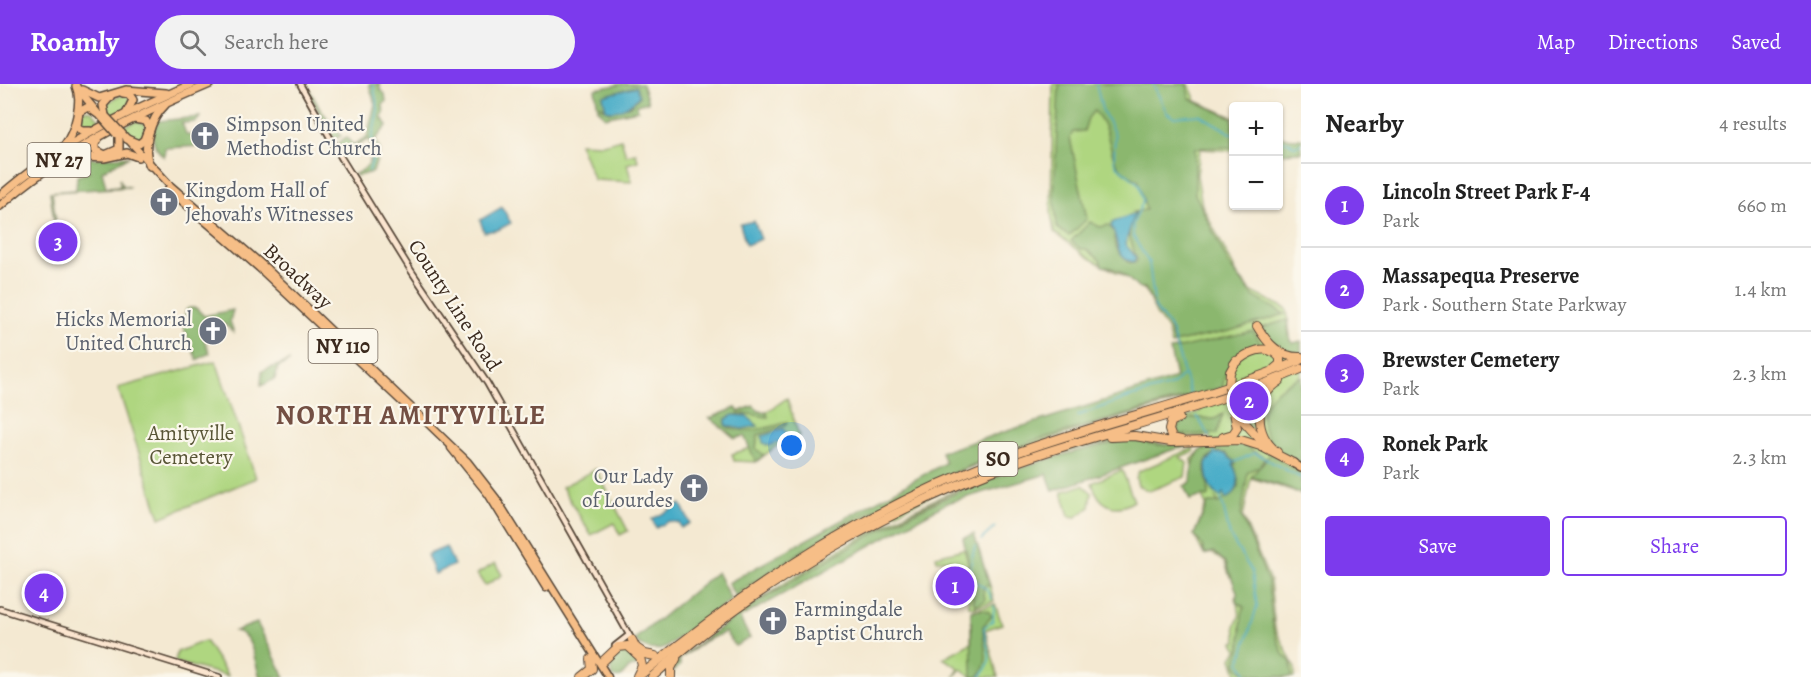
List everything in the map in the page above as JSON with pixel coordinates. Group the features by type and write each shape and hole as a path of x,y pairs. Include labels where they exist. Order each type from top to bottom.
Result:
{"highway":[{"name":"NY 27","path":"0,206 62,154 101,136 128,117 192,84"},
{"name":"NY 27","path":"0,196 93,131 210,84"},
{"path":"78,86 99,98 126,90 171,93"},
{"path":"78,86 79,101 70,135 62,154 104,158 127,153 138,157"},
{"path":"93,131 83,131 78,128 76,123 79,112 88,107 103,116 104,102 124,93 129,94 133,100 128,117 142,119 149,130 141,143 135,144 121,136 121,147 117,151 102,155 94,146 101,136"},
{"path":"150,166 145,155 147,144 158,113 168,102"},
{"path":"1259,347 1263,341 1256,326 1275,349 1286,356 1301,359"},
{"path":"1222,400 1174,420 1169,427 1170,435 1178,440 1231,435 1238,426 1229,386 1234,364 1245,352 1259,347 1275,349"},
{"path":"1234,364 1256,350 1271,351 1280,356 1277,368 1246,382"},
{"name":"SO","path":"637,677 745,593 802,556 923,491 1035,446 1193,401 1301,359"},
{"path":"1293,463 1266,439 1261,426 1260,411 1264,396 1271,388 1301,370"},
{"name":"SO","path":"652,677 680,652 789,575 867,528 946,490 1050,450 1222,400 1301,370"},
{"path":"1233,404 1258,440 1301,468"},
{"path":"1050,450 1120,436 1171,442 1236,440 1255,444 1293,463"},
{"path":"630,637 636,648"},
{"path":"616,645 625,643 645,654 655,656"},
{"path":"604,669 618,647 628,646 638,653 642,666"},
{"path":"637,677 642,666 655,656 669,650"},
{"path":"671,677 672,665 680,652"},
{"path":"582,677 592,669 592,657"}],"main road":[{"name":"County Line Road","path":"300,84 342,159 410,269 487,383 630,637"},
{"name":"Broadway","path":"78,86 150,166 265,267 448,442"},
{"name":"Broadway","path":"121,136 167,189 248,257 382,383 407,401 448,442 492,493 592,657 604,669"},
{"path":"0,609 219,677"},
{"path":"592,657 604,669 616,645 630,637"}],"green space":[{"path":"369,84 380,84 380,89 385,94 384,114 381,116 387,126 375,140 380,150 373,172 357,176 355,174 365,168 370,160 369,139 344,152 337,144 346,137 353,145 367,137 375,104"},
{"path":"622,84 642,84 648,102 637,105 638,110 605,117 598,109 595,89","holes":["636,87 638,98 630,106 609,112 599,105 606,108 603,96"]},
{"path":"1053,84 1189,84 1196,101 1229,115 1229,151 1200,149 1197,175 1202,205 1238,276 1252,292 1287,309 1292,354 1301,354 1295,356 1301,359 1301,493 1251,478 1243,517 1270,581 1275,628 1295,668 1295,677 1238,677 1232,658 1237,650 1234,642 1237,641 1235,626 1240,613 1235,598 1238,592 1234,579 1230,577 1225,563 1213,553 1204,555 1194,535 1206,505 1202,497 1192,495 1192,459 1208,443 1167,446 1130,440 1076,449 1026,463 976,482 926,505 831,557 743,612 745,615 740,618 738,615 679,659 672,677 673,666 681,656 757,601 836,551 959,488 1003,471 1045,456 1102,441 1132,438 1171,444 1212,442 1210,437 1178,438 1171,433 1172,423 1201,411 1199,406 1015,461 892,515 799,567 740,607 738,602 816,551 863,524 957,480 1061,441 1197,401 1195,397 1078,430 1008,453 936,482 833,535 736,598 738,592 846,523 955,472 1033,441 1195,396 1177,347 1175,344 1171,345 1167,329 1156,314 1146,291 1128,278 1089,258 1054,232 1051,213"},
{"path":"1059,84 1187,84 1189,97 1194,101 1229,116 1229,147 1195,148 1195,194 1229,265 1254,297 1285,314 1230,331 1173,343 1169,327 1154,307 1145,288 1138,288 1118,271 1102,266 1100,260 1071,241 1090,222 1100,227 1108,225 1115,232 1115,245 1122,255 1128,262 1135,263 1137,260 1129,236 1130,225 1136,214 1133,212 1146,210 1138,180 1126,174 1119,167 1114,159 1106,130 1094,111 1088,118 1084,131 1073,132 1070,138 1087,219 1069,236 1057,228 1054,195"},
{"path":"308,87 319,107 341,136 334,139 307,91"},
{"path":"122,95 131,97 128,109 111,117 106,111 106,103"},
{"path":"83,110 92,111 102,123 88,130 78,126"},
{"path":"200,117 196,122 182,123 186,134 197,137 201,146 165,148 164,157 157,149 153,136 158,121"},
{"path":"136,121 146,124 141,141 132,141 121,128"},
{"path":"1283,137 1301,138 1301,152 1283,153"},
{"path":"621,139 626,155 636,153 638,161 627,164 632,182 594,180 579,143 603,144"},
{"path":"130,156 102,171 106,187 121,186 119,178 123,186 130,187 52,192 58,238 44,242 42,233 55,228 50,192 76,190 77,176 90,172 80,159"},
{"path":"196,308 204,316 233,310 230,321 234,333 225,324 204,329 202,335 210,353 197,360 183,326 186,310"},
{"path":"1287,320 1290,341 1294,343 1301,341 1301,354 1282,350 1269,339 1261,328"},
{"path":"1253,331 1260,342 1230,365 1223,387 1033,441 955,472 846,523 738,592 736,598 728,583 945,463 941,452 1176,378 1170,350"},
{"name":"Amityville Cemetery","path":"216,361 256,478 160,518 118,388"},
{"path":"290,361 278,367 275,379 261,386 262,371"},
{"path":"1301,376 1301,463 1281,453 1273,446 1262,423 1262,413 1276,391"},
{"path":"1261,395 1256,414 1235,403"},
{"path":"787,398 799,436 778,445 756,462 734,461 732,454 750,448 745,436 735,438 710,418 736,408 738,412 753,406 759,411 767,412"},
{"path":"753,406 767,413 768,417 738,414 726,419 726,426 732,429 748,430 787,422 785,426 758,435 756,449 764,455 756,462 744,436 735,438 710,418 736,408 739,412"},
{"path":"1223,414 1217,434 1180,435 1177,428 1190,419 1215,419"},
{"path":"1130,440 1156,445 1198,445 1178,448 1053,491 1047,474 947,503 745,615 743,612 881,530 975,485 1025,466 1076,451"},
{"path":"1218,442 1221,445 1239,442 1265,458 1260,466 1248,472 1241,515 1268,582 1273,628 1283,654 1291,662 1292,677 1258,675 1237,666 1236,659 1240,648 1244,607 1236,602 1237,592 1226,563 1214,552 1204,554 1202,545 1194,535 1208,503 1218,503 1215,497 1219,503 1237,489 1238,481 1234,465 1236,463 1225,453 1216,452 1206,462 1205,467 1208,497 1202,496 1190,500 1184,486 1191,482 1192,467 1196,456 1204,448"},
{"path":"1193,448 1194,451 1180,457 1187,463 1185,477 1149,491 1138,486 1136,478 1139,471"},
{"path":"1271,453 1301,475 1301,495 1289,488 1251,477"},
{"path":"596,469 628,531 620,535 614,523 591,535 562,487"},
{"path":"1122,470 1134,501 1127,505 1114,507 1103,502 1092,483"},
{"path":"1083,485 1092,493 1090,507 1076,517 1069,516 1062,492"},
{"path":"974,534 990,586 986,585 983,588 985,600 975,606 965,567 969,565 963,538"},
{"path":"964,549 969,565 965,568 975,606 986,585 990,586 994,601 974,608 969,606 968,595 936,584 948,577 950,560 937,560 936,556"},
{"path":"495,563 502,575 485,586 477,574"},
{"path":"717,572 731,600 664,648 644,647 635,639"},
{"path":"995,604 1002,624 985,630 998,677 972,677 961,669 954,677 959,668 943,658 971,643 971,611"},
{"path":"971,611 988,611 992,616 983,626 986,658 978,677 972,677"},
{"path":"738,615 750,638 735,646 725,632 705,641 680,659 680,666 673,672 679,659"},
{"path":"257,623 285,677 260,677 250,643 241,633 235,631"},
{"path":"204,641 228,676 175,662 177,652"},
{"path":"620,651 631,651 639,660 636,666 628,669 621,677 612,677 610,664 612,656"}],"water":[{"path":"636,87 639,96 632,103 620,110 606,110 603,96"},
{"path":"502,207 511,223 498,230 484,232 480,220"},
{"path":"1135,213 1125,244 1136,257 1134,262 1123,257 1111,226 1113,222"},
{"path":"754,221 761,239 746,245 740,224"},
{"path":"733,415 747,416 758,426 742,429 726,426 726,419"},
{"path":"783,429 789,437 769,446 763,443 762,436"},
{"path":"1215,453 1225,454 1235,462 1233,465 1237,475 1237,489 1226,499 1223,493 1221,498 1213,491 1207,478 1206,463"},
{"path":"681,504 690,523 681,528 679,523 669,521 656,528 652,519"},
{"path":"446,547 454,565 435,574 427,555"}],"waterway":[{"path":"369,171 375,150 372,139 378,109 373,84"},
{"path":"1096,84 1102,109 1115,135 1114,160 1117,166 1139,184 1143,201 1133,224 1133,236 1149,263 1155,308 1171,329 1191,397"},
{"path":"1153,84 1167,113 1174,117 1200,115 1229,132"},
{"path":"1283,141 1294,146 1301,144"},
{"path":"1077,416 1173,385 1183,375"},
{"path":"1197,416 1209,436"},
{"path":"1212,444 1215,454"},
{"path":"1235,462 1255,453 1301,478"},
{"path":"1221,497 1230,536 1252,572 1257,606 1240,663 1249,677"},
{"path":"981,540 995,527"},
{"path":"975,546 971,562 972,576 988,591 992,599"},
{"path":"980,677 989,658 984,627 993,621 994,606"}],"place":[{"name":"Simpson United Methodist Church","path":"205,136"},
{"name":"Kingdom Hall of Jehovah’s Witnesses","path":"164,202"},
{"name":"Brewster Cemetery","path":"58,242"},
{"name":"Hicks Memorial United Church","path":"213,331"},
{"name":"Massapequa Preserve","path":"1249,401"},
{"name":"Our Lady of Lourdes","path":"694,488"},
{"name":"Lincoln Street Park F-4","path":"955,586"},
{"name":"Ronek Park","path":"44,593"},
{"name":"Farmingdale Baptist Church","path":"773,621"}],"district":[{"name":"NORTH AMITYVILLE","path":"411,415"}]}
